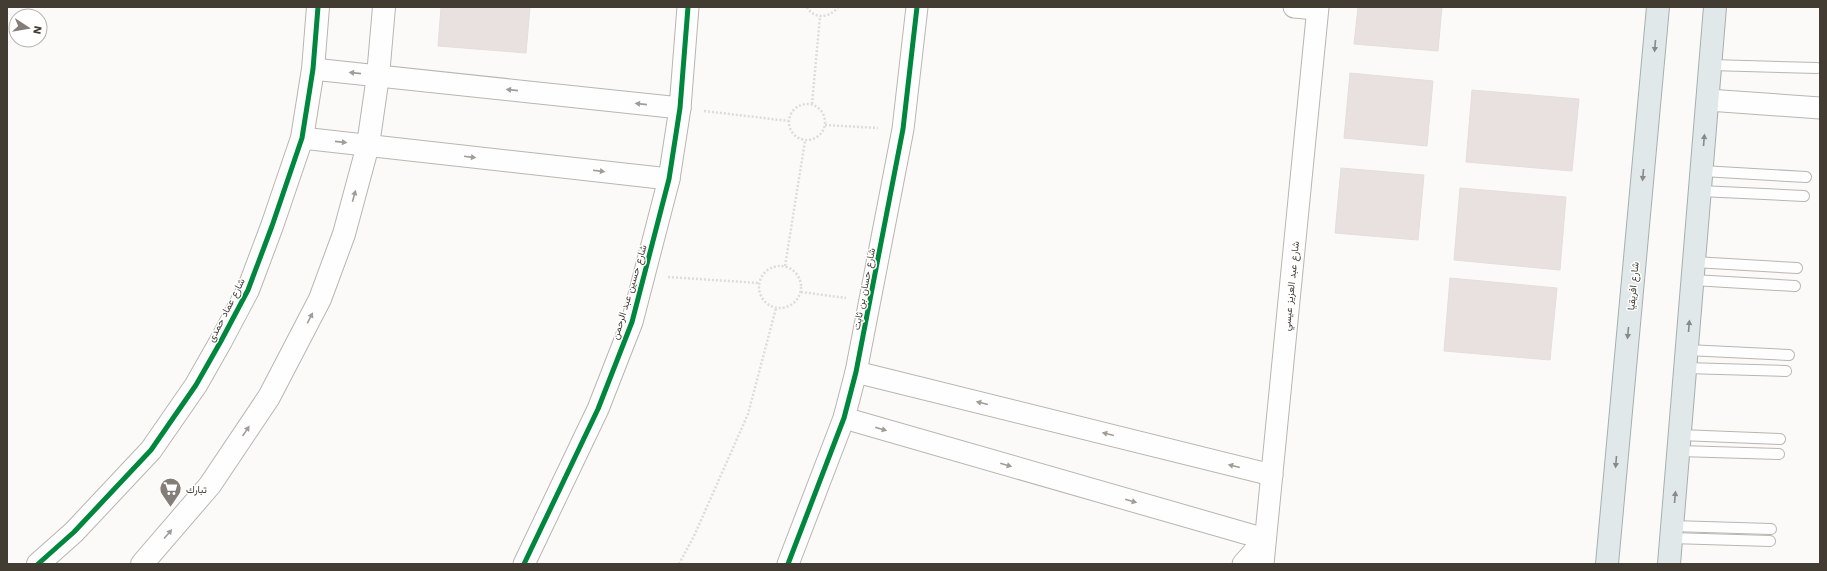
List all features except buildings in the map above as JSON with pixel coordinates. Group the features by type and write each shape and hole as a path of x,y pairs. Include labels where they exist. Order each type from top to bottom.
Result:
{"main road":[{"name":"شارع افريقيا","path":"1607,564 1658,7"},
{"path":"1669,564 1716,7"}],"street":[{"name":"شارع عماد حمدى","path":"38,564 74,532 151,450 196,385 248,290 302,138 313,69 318,7"},
{"path":"142,564 210,485 270,397 320,298 344,234 368,145 378,76 384,7"},
{"name":"شارع حسين عبد الرحمن","path":"524,564 598,409 632,322 670,179 680,108 688,7"},
{"name":"شارع حسان بن ثابت","path":"788,564 844,418 856,372 871,302 903,129 917,7"},
{"path":"1294,7 1318,8"},
{"name":"شارع عبد العزيز عيسي","path":"1263,564 1318,8"},
{"path":"313,69 680,108"},
{"path":"1708,100 1820,108"},
{"path":"302,138 670,179"},
{"path":"856,372 1272,475"},
{"path":"844,418 1265,539 1243,564"}],"lane":[{"path":"1711,65 1817,68"},
{"path":"1701,181 1806,177"},
{"path":"1701,181 1804,196"},
{"path":"1694,271 1797,268"},
{"path":"1694,271 1795,286"},
{"path":"1686,359 1789,355"},
{"path":"1686,359 1786,371"},
{"path":"1679,443 1780,439"},
{"path":"1679,443 1779,454"},
{"path":"1672,532 1771,529"},
{"path":"1672,532 1770,541"}],"path":[{"path":"807,7 814,14 820,16 827,16 834,12 838,7"},
{"path":"812,104 820,16"},
{"path":"812,104 820,109 824,116 825,125 818,137 812,140 798,139 793,134 788,121 790,115 799,105 812,104"},
{"path":"680,108 788,121"},
{"path":"825,125 903,129"},
{"path":"785,266 805,140"},
{"path":"776,266 785,266 792,269 798,276 801,283 801,292 798,300 792,305 784,308 776,308 768,305 762,299 759,291 759,283 762,275 768,269 776,266"},
{"path":"644,275 759,283"},
{"path":"801,292 871,302"},
{"path":"679,564 694,536 748,414 776,308"}],"cycle path":[{"path":"38,564 74,532 151,450 196,385 248,290 302,138 313,69 318,7"},
{"path":"524,564 598,409 632,322 669,179 680,108 688,7"},
{"path":"788,564 844,418 856,372 903,129 917,7"}],"place":[{"name":"تبارك","path":"170,508"}]}
